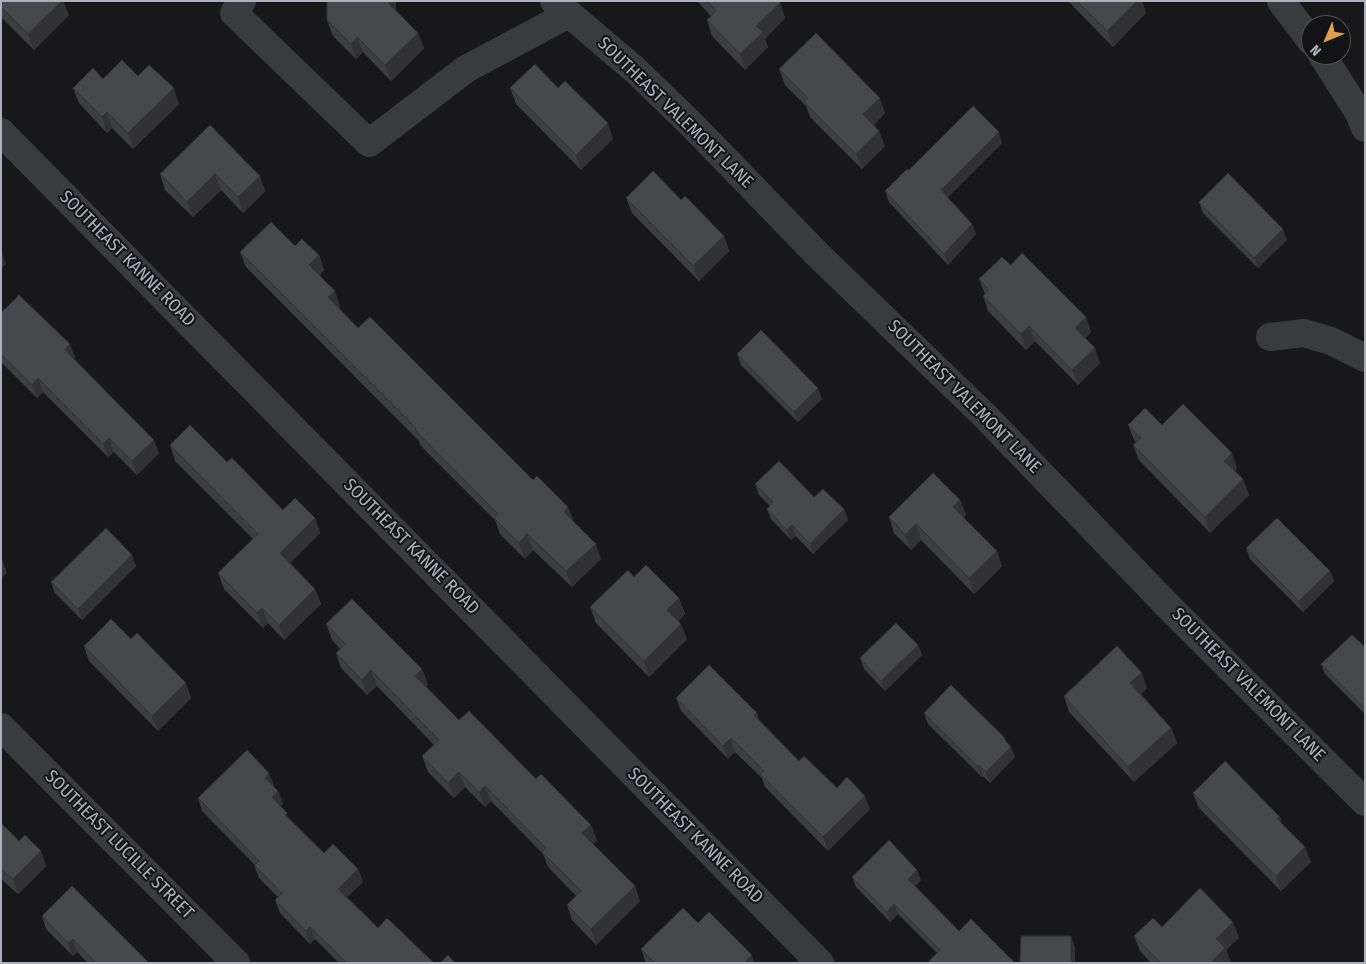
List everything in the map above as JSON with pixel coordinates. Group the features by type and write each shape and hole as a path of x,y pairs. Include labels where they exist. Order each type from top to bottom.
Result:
{"street":[{"path":"242,1 234,13 369,143 466,69 561,7"},
{"path":"1281,1 1301,28"},
{"name":"SOUTHEAST VALEMONT LANE","path":"561,7 641,76 817,254 984,415 1171,609 1365,802"},
{"path":"1328,65 1359,113 1365,128"},
{"name":"SOUTHEAST KANNE ROAD","path":"1,132 820,963"},
{"path":"1270,337 1304,333 1331,341 1365,358"},
{"name":"SOUTHEAST LUCILLE STREET","path":"1,727 236,963"}],"building":[{"path":"1,1 62,1 28,34 1,7"},
{"path":"327,1 390,1 389,4 418,33 385,65 357,37 351,44 327,20"},
{"path":"707,1 778,1 780,3 756,26 763,32 740,54 707,20 716,11"},
{"path":"1077,1 1137,1 1107,31"},
{"path":"816,33 880,98 863,114 879,131 856,154 804,102 808,98 779,69"},
{"path":"122,60 138,76 149,65 174,88 128,133 107,112 102,117 73,88 93,68 103,79"},
{"path":"535,64 558,88 565,81 608,123 576,155 510,88"},
{"path":"973,106 999,132 941,190 972,224 944,254 885,191 907,169 909,170"},
{"path":"210,125 260,176 238,197 215,174 187,202 160,174"},
{"path":"653,171 681,200 685,196 724,236 693,266 626,198"},
{"path":"1228,173 1283,229 1254,258 1199,202"},
{"path":"271,222 295,246 302,239 319,255 309,265 335,291 328,297 358,328 370,317 533,480 537,476 568,507 564,512 596,544 566,571 527,534 519,543 494,518 498,514 415,430 416,428 240,252"},
{"path":"1022,253 1086,317 1075,328 1095,348 1072,370 1029,326 1021,334 983,296 989,290 979,279 1002,257 1011,265"},
{"path":"19,295 70,344 65,350 154,440 132,461 109,438 103,444 38,378 32,385 1,354 1,313"},
{"path":"761,330 818,388 794,412 737,354"},
{"path":"1183,404 1232,453 1224,461 1243,479 1205,517 1133,445 1141,438 1128,425 1145,408 1162,425"},
{"path":"190,425 227,462 232,458 283,510 295,498 315,518 280,553 315,589 279,625 262,608 257,613 218,573 258,534 170,445"},
{"path":"779,461 814,497 823,489 844,509 810,544 792,525 787,530 767,509 773,502 755,484"},
{"path":"933,473 960,500 953,507 997,551 969,578 916,524 905,535 889,517"},
{"path":"1277,518 1330,571 1299,601 1246,548"},
{"path":"106,528 132,555 78,609 51,582"},
{"path":"646,565 679,598 667,610 681,624 644,661 590,607 628,570 634,577"},
{"path":"352,599 422,669 415,676 459,720 469,711 536,779 541,774 591,825 582,833 635,886 591,929 567,905 581,891 542,852 546,848 485,786 479,792 459,772 448,783 422,756 439,740 371,670 362,680 336,653 345,644 326,624"},
{"path":"111,619 131,639 137,633 186,683 152,716 84,646"},
{"path":"896,623 918,645 881,681 860,658"},
{"path":"1352,635 1365,647 1365,708 1321,664"},
{"path":"1117,646 1142,673 1130,683 1171,728 1128,767 1064,696"},
{"path":"709,665 757,713 754,715 799,761 804,756 837,788 847,777 865,796 823,837 760,774 764,771 731,738 723,746 676,698"},
{"path":"951,685 1005,738 1011,747 986,772 979,765 978,767 924,713"},
{"path":"247,750 269,773 265,778 278,791 272,797 287,813 285,815 324,853 333,844 358,869 338,889 378,928 387,918 434,963 345,963 310,927 306,931 275,900 282,893 254,865 259,861 198,798"},
{"path":"1225,761 1280,817 1277,819 1305,847 1276,876 1193,793"},
{"path":"1,823 19,841 25,835 41,851 13,879 1,869"},
{"path":"889,840 917,870 908,879 959,931 971,919 1015,963 930,963 929,961 940,950 894,904 887,912 852,877"},
{"path":"72,886 149,963 96,963 73,939 68,943 42,916"},
{"path":"1200,888 1233,922 1216,939 1225,948 1211,963 1161,963 1134,936 1153,918 1162,927"},
{"path":"683,908 698,923 709,912 752,955 744,963 655,963 641,949"},
{"path":"1021,936 1071,936 1071,963 1020,963"},
{"path":"448,955 455,963 440,963"}]}
